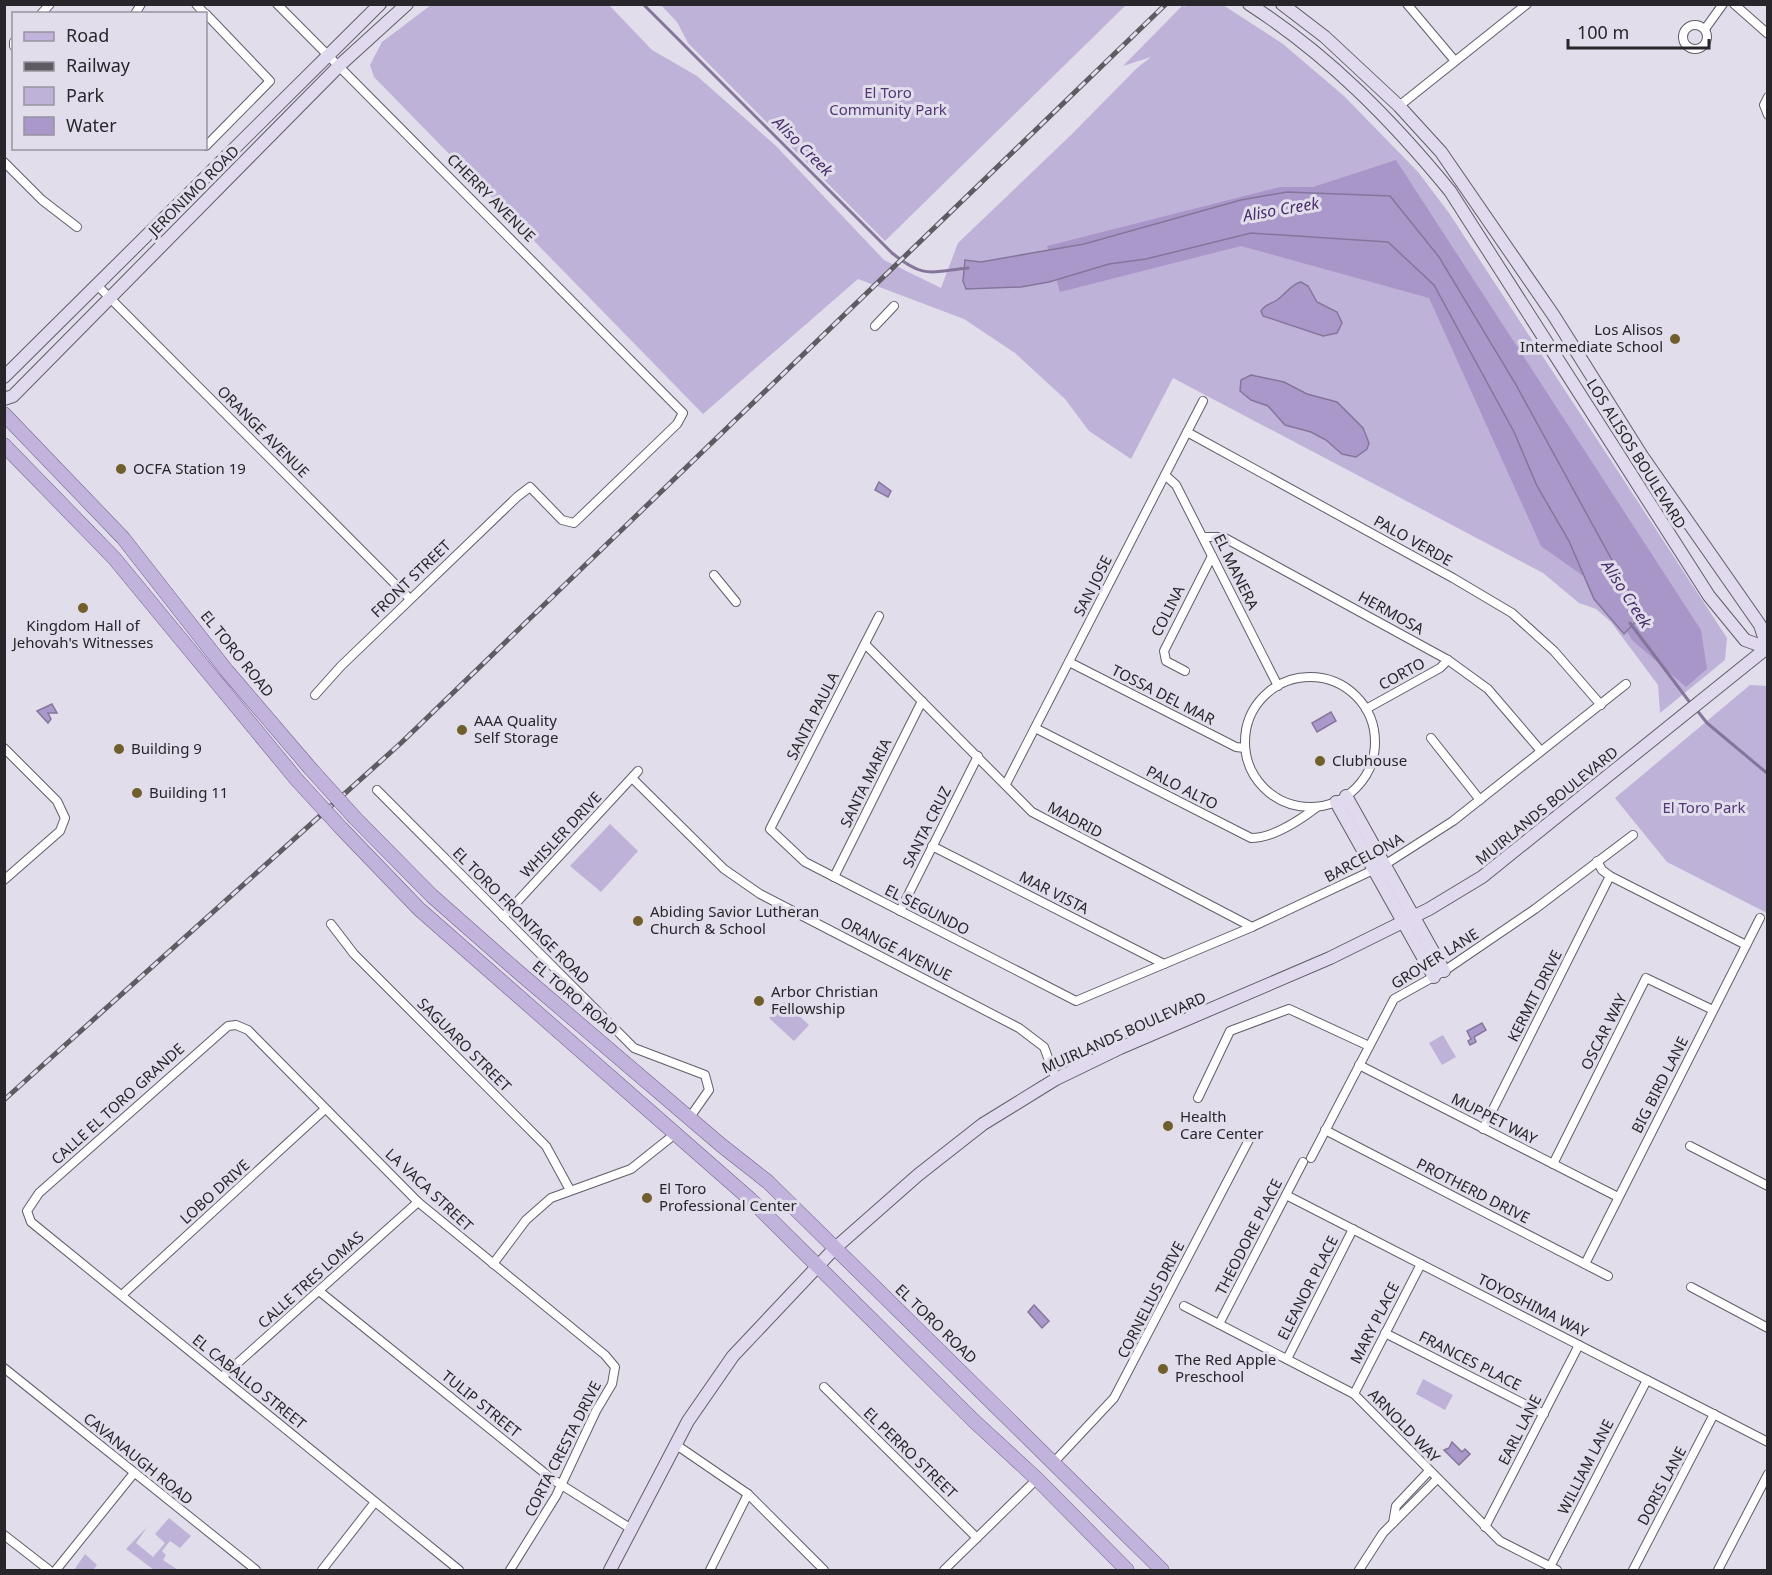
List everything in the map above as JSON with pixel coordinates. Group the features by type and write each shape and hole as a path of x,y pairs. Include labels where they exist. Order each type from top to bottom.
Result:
{"main road":[{"name":"JERONIMO ROAD","path":"4,377 380,4"},
{"name":"JERONIMO ROAD","path":"4,399 13,396 340,65 407,4"},
{"name":"LOS ALISOS BOULEVARD","path":"1249,4 1309,45 1337,70 1408,140 1450,191 1709,596 1745,640 1767,648"},
{"name":"LOS ALISOS BOULEVARD","path":"1282,4 1325,37 1399,106 1442,152 1554,316 1642,456 1760,625 1767,648"},
{"name":"EL TORO ROAD","path":"4,414 123,538 228,671 310,768 355,818 432,896 768,1182 1162,1570"},
{"path":"4,446 114,558 297,780 419,909 752,1200 817,1267 1037,1479 1127,1570"},
{"name":"MUIRLANDS BOULEVARD","path":"610,1570 633,1530 675,1443 701,1400 744,1342 834,1249 897,1192 975,1130 1023,1097 1056,1079 1120,1048 1330,958 1409,919 1482,877 1767,648"},
{"path":"1341,799 1386,864 1409,919 1439,974"},
{"path":"1341,799 1374,870 1409,919"},
{"path":"675,1134 690,1117"},
{"path":"1037,1479 1054,1462"}],"street":[{"path":"1407,4 1455,61"},
{"path":"1399,106 1527,4"},
{"path":"1704,29 1723,4"},
{"path":"1734,4 1767,34"},
{"name":"CHERRY AVENUE","path":"279,5 683,413 677,424 578,520 569,523 562,520 530,487"},
{"path":"207,16 270,81 207,146"},
{"path":"1767,97 1764,105 1767,114"},
{"path":"4,162 42,200 77,227"},
{"name":"ORANGE AVENUE","path":"97,285 411,599"},
{"path":"874,326 894,306"},
{"name":"SAN JOSE","path":"1006,784 1203,401"},
{"name":"PALO VERDE","path":"1187,432 1454,578 1512,613 1554,651 1601,705"},
{"name":"EL MANERA","path":"1165,475 1176,485 1278,686"},
{"name":"FRONT STREET","path":"315,695 470,540 530,487"},
{"name":"HERMOSA","path":"1203,537 1223,537 1448,660 1488,689 1541,751"},
{"name":"COLINA","path":"1185,671 1166,661 1164,651 1212,556"},
{"path":"714,575 736,602"},
{"name":"SANTA PAULA","path":"770,829 879,616"},
{"name":"MADRID","path":"865,644 1040,818 1252,927"},
{"name":"CORTO","path":"1366,709 1440,668 1448,660"},
{"name":"TOSSA DEL MAR","path":"1069,662 1236,747 1245,748"},
{"path":"1310,677 1327,679 1356,696 1366,709 1374,732 1373,757 1363,779 1341,799 1317,807 1287,803 1269,793 1250,768 1245,748 1247,727 1255,707 1278,686 1293,679 1310,677"},
{"name":"BARCELONA","path":"1080,1000 1252,927 1386,864 1480,800 1626,684"},
{"name":"SANTA MARIA","path":"834,877 922,701"},
{"name":"PALO ALTO","path":"1035,728 1251,838 1266,836 1301,820 1317,807"},
{"path":"1431,738 1480,800"},
{"path":"4,748 57,801 65,818 60,831 4,880"},
{"name":"SANTA CRUZ","path":"900,911 978,756"},
{"name":"ORANGE AVENUE","path":"635,775 724,869 760,894 1019,1028 1044,1047 1056,1079"},
{"name":"WHISLER DRIVE","path":"503,917 635,775"},
{"name":"EL TORO FRONTAGE ROAD","path":"377,790 638,1051 694,1069 705,1075 709,1090 690,1117"},
{"name":"EL SEGUNDO","path":"770,829 805,862 1071,999 1080,1000"},
{"name":"GROVER LANE","path":"1311,1158 1394,999 1439,974 1536,909 1633,835"},
{"name":"MAR VISTA","path":"932,846 1164,964"},
{"path":"1597,861 1610,876 1746,945"},
{"name":"KERMIT DRIVE","path":"1483,1129 1610,876"},
{"name":"BIG BIRD LANE","path":"1585,1264 1760,918"},
{"name":"SAGUARO STREET","path":"332,924 354,954 546,1146 570,1191"},
{"name":"OSCAR WAY","path":"1553,1164 1646,978 1713,1010"},
{"path":"1198,1098 1230,1031 1282,1010 1297,1011 1369,1046"},
{"name":"LA VACA STREET","path":"233,1025 248,1030 418,1202 605,1355 615,1367"},
{"name":"CALLE EL TORO GRANDE","path":"27,1211 39,1193 217,1034 233,1025"},
{"name":"MUPPET WAY","path":"1359,1065 1618,1197"},
{"name":"LOBO DRIVE","path":"122,1295 325,1109"},
{"name":"PROTHERD DRIVE","path":"1326,1130 1608,1276"},
{"path":"493,1264 526,1220 552,1198 631,1169 675,1134"},
{"name":"CORNELIUS DRIVE","path":"1054,1462 1114,1398 1251,1136"},
{"path":"1690,1146 1767,1186"},
{"name":"THEODORE PLACE","path":"1219,1324 1303,1162"},
{"name":"TOYOSHIMA WAY","path":"1286,1195 1767,1442"},
{"name":"CALLE TRES LOMAS","path":"222,1377 418,1202"},
{"name":"EL CABALLO STREET","path":"27,1211 31,1222 38,1230 122,1295 459,1570"},
{"name":"ELEANOR PLACE","path":"1287,1359 1353,1229"},
{"name":"MARY PLACE","path":"1354,1394 1420,1264"},
{"path":"1691,1287 1767,1328"},
{"name":"TULIP STREET","path":"319,1291 561,1485 633,1530"},
{"name":"ARNOLD WAY","path":"1184,1306 1354,1394 1500,1541 1553,1569"},
{"name":"FRANCES PLACE","path":"1385,1333 1544,1414"},
{"name":"EARL LANE","path":"1485,1527 1579,1345"},
{"name":"CORTA CRESTA DRIVE","path":"510,1570 561,1485 592,1419 612,1384 615,1367"},
{"name":"CAVANAUGH ROAD","path":"4,1368 256,1570"},
{"name":"WILLIAM LANE","path":"1553,1569 1647,1380"},
{"name":"EL PERRO STREET","path":"824,1388 977,1538"},
{"name":"DORIS LANE","path":"1633,1570 1714,1414"},
{"path":"675,1443 748,1494 824,1570"},
{"path":"1393,1523 1396,1506 1429,1471"},
{"path":"56,1570 134,1473"},
{"path":"1718,1570 1767,1474"},
{"path":"944,1570 1037,1479"},
{"path":"1359,1570 1375,1543 1437,1479"},
{"path":"710,1570 748,1494"},
{"path":"322,1570 375,1502"},
{"path":"4,1535 49,1570"}],"green space":[{"path":"431,5 609,5 652,50 697,76 776,146 884,260 941,288 958,243 1151,57 1123,66 1183,5 1184,7 1223,5 1283,44 1344,96 1418,172 1449,213 1727,638 1725,660 1660,713 1658,685 1611,622 1596,609 1579,603 1543,573 1173,378 1131,459 1089,431 1065,399 1015,353 964,319 858,279 703,414 374,77 370,65 382,42"},
{"name":"El Toro Community Park","path":"661,5 1126,5 885,241 688,43 677,22"},
{"name":"El Toro Park","path":"1750,685 1767,686 1767,913 1667,862 1615,798"},
{"path":"610,824 638,851 601,892 570,866"},
{"path":"784,1002 809,1025 794,1041 769,1018"},
{"path":"1443,1035 1456,1057 1442,1065 1429,1043"},
{"path":"1423,1379 1453,1395 1445,1410 1416,1394"},
{"path":"169,1518 191,1536 180,1548 170,1541 162,1551 166,1555 163,1560 178,1570 154,1570 126,1549 148,1526 136,1543 153,1557 165,1543 155,1534"},
{"path":"85,1554 97,1565 93,1570 74,1570"}],"shaded area":[{"path":"1396,160 1701,630 1707,669 1686,687 1632,640 1600,588 1541,546 1429,298 1241,246 1060,292 1047,246 1280,187 1313,187"}],"water":[{"path":"1287,192 1390,196 1439,257 1515,383 1642,615 1624,634 1594,599 1569,541 1537,486 1514,432 1434,285 1388,242 1251,233 1146,259 1109,264 1049,282 1021,287 966,289 963,281 965,260 981,262 1084,244 1241,200"},
{"path":"1301,282 1308,286 1317,302 1337,312 1342,323 1337,333 1323,336 1263,316 1261,311 1264,307"},
{"path":"1251,375 1284,382 1307,394 1337,402 1363,428 1369,443 1367,449 1356,457 1342,454 1326,440 1311,432 1285,425 1268,406 1251,400 1240,391 1241,380"},
{"path":"879,482 891,491 888,497 875,490"},
{"path":"52,704 57,713 48,713 51,719 48,723 37,711"},
{"path":"1331,712 1336,721 1317,732 1312,723"},
{"path":"1482,1023 1486,1030 1474,1037 1476,1042 1470,1045 1468,1041 1471,1039 1467,1031"},
{"path":"1034,1305 1049,1321 1042,1328 1028,1312"},
{"path":"1452,1442 1462,1452 1465,1449 1470,1454 1459,1465 1444,1450 1449,1448"}],"waterway":[{"name":"Aliso Creek","path":"643,4 892,253 912,267 928,272 968,268"},
{"name":"Aliso Creek","path":"1630,623 1691,704"},
{"name":"Aliso Creek","path":"1696,709 1707,723 1768,774"}],"railway":[{"path":"4,1100 401,743 1166,4"}],"place":[{"name":"Los Alisos Intermediate School","path":"1675,339"},
{"name":"OCFA Station 19","path":"121,469"},
{"name":"Kingdom Hall of Jehovah's Witnesses","path":"83,608"},
{"name":"AAA Quality Self Storage","path":"462,730"},
{"name":"Building 9","path":"119,749"},
{"name":"Clubhouse","path":"1320,761"},
{"name":"Building 11","path":"137,793"},
{"name":"Abiding Savior Lutheran Church & School","path":"638,921"},
{"name":"Arbor Christian Fellowship","path":"759,1001"},
{"name":"Health Care Center","path":"1168,1126"},
{"name":"El Toro Professional Center","path":"647,1198"},
{"name":"The Red Apple Preschool","path":"1163,1369"}]}
